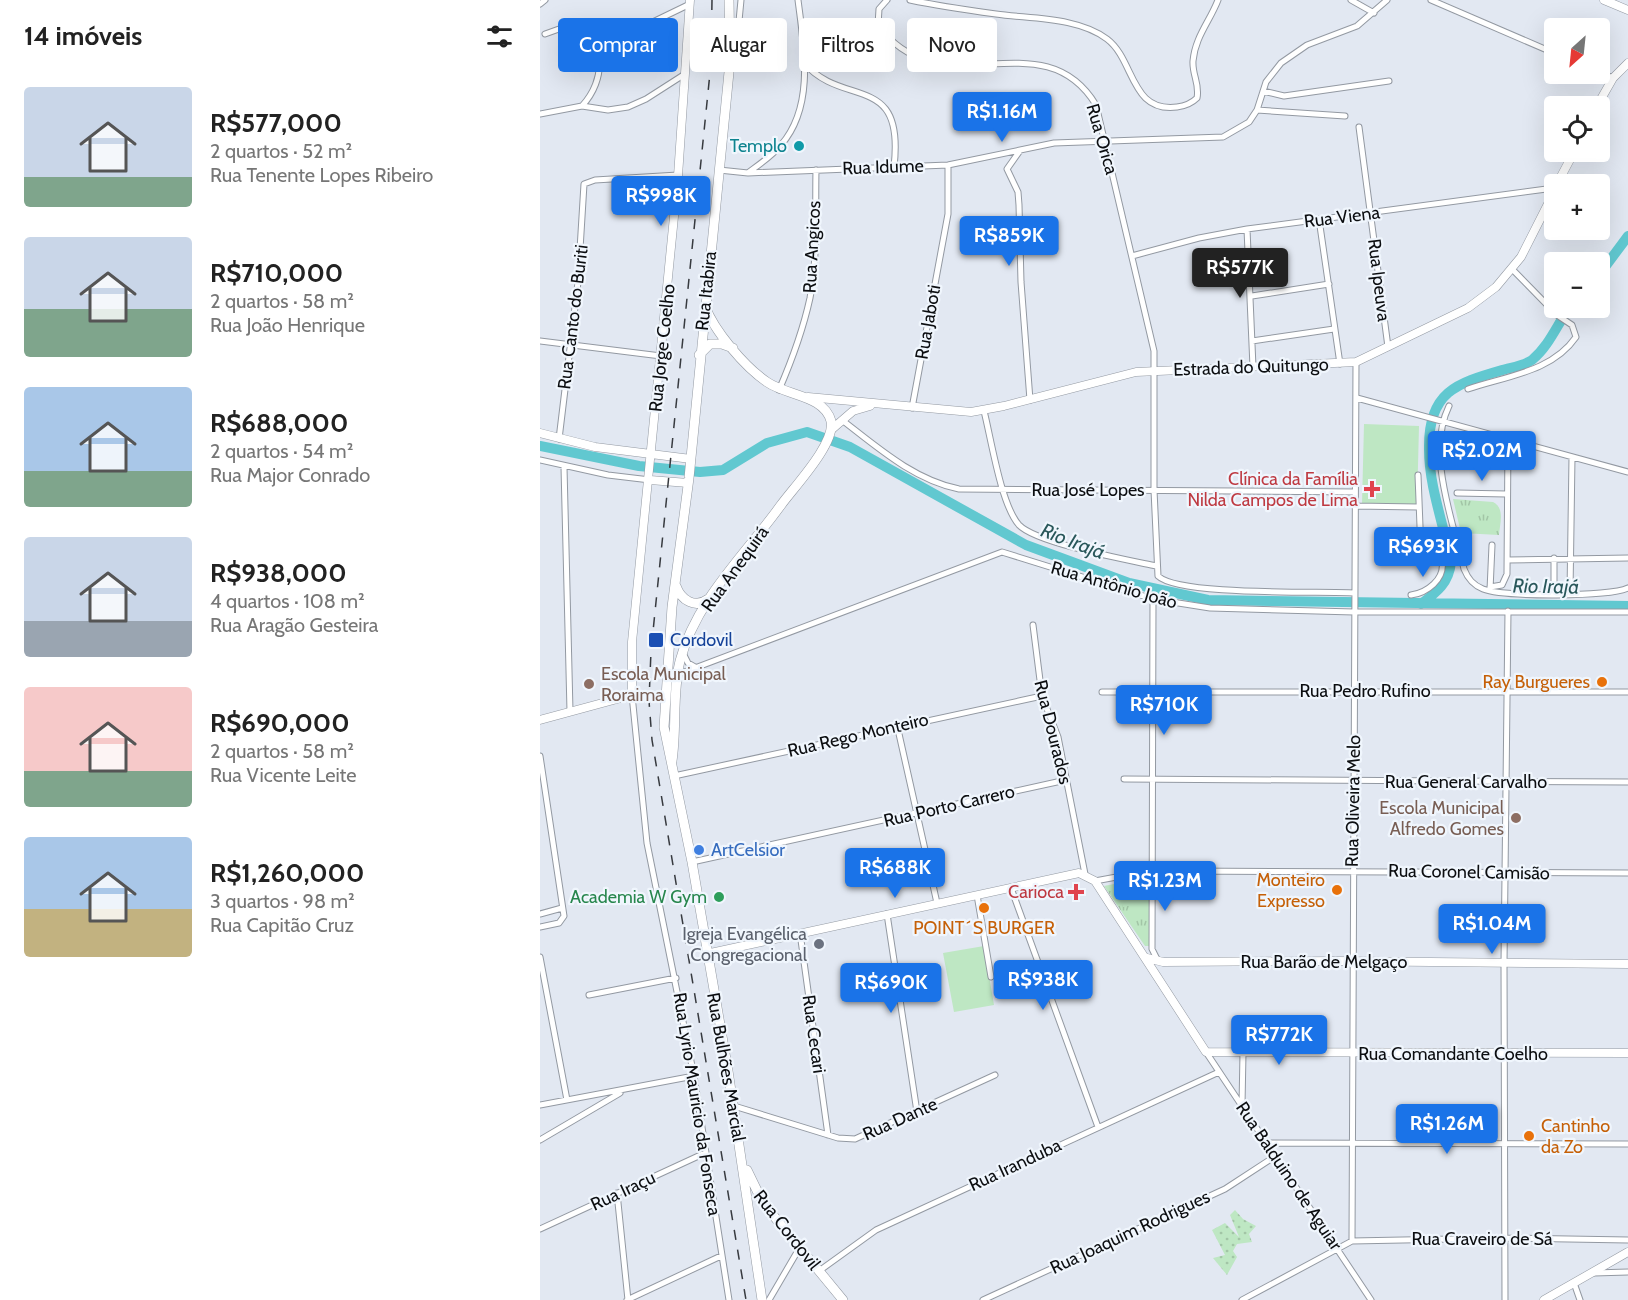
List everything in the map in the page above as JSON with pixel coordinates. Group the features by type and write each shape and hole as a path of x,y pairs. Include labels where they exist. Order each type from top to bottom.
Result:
{"main road":[{"name":"Rua Itabira","path":"729,0 730,18"},
{"name":"Rua Itabira","path":"688,481 728,72"},
{"name":"Estrada do Quitungo","path":"704,303 713,323 746,364 779,390 807,397"},
{"path":"699,355 710,344 722,344 732,348"},
{"path":"807,397 825,410 829,435"},
{"name":"Rua Anequirá","path":"671,766 683,653 708,599 829,435"},
{"name":"Rua Bulhões Marcial","path":"688,481 664,710 671,766 692,862 741,1154 762,1300"},
{"path":"676,585 680,595 690,603 703,603 708,599"},
{"name":"Rua Cordovil","path":"741,1154 752,1185 764,1203 843,1300"},
{"path":"748,1210 755,1204 764,1203"}],"street":[{"path":"540,4 545,0"},
{"name":"Rua Itabira","path":"739,18 741,0"},
{"path":"798,0 800,18"},
{"name":"Rua Orica","path":"887,0 879,9 878,25 892,41 926,60 954,65 1043,64 1068,75 1088,93 1096,105 1150,330 1155,370 1154,490 1158,576"},
{"path":"910,0 949,8 1064,23 1095,31 1118,49 1139,92 1158,105 1170,108 1184,106 1197,98 1198,85 1193,70 1195,51 1198,39 1218,0"},
{"path":"1351,0 1374,13 1387,0"},
{"path":"1431,0 1544,49"},
{"path":"1604,0 1628,10"},
{"path":"659,18 690,2"},
{"name":"Rua Jorge Coelho","path":"632,695 632,642 678,175 690,2"},
{"name":"Rua Idume","path":"719,170 748,173 948,165 1054,143 1223,137 1243,128 1257,110 1266,82 1281,63 1306,45 1357,26 1374,13"},
{"path":"545,34 558,29"},
{"path":"1602,96 1612,78 1628,63"},
{"path":"582,106 596,87 600,72"},
{"path":"748,173 781,146 797,120 803,96 804,72"},
{"path":"814,72 826,82 863,93 885,111 895,136 894,167"},
{"path":"540,114 582,106 608,110 628,107 686,73"},
{"path":"1263,91 1284,96 1389,81"},
{"path":"1257,110 1345,116"},
{"name":"Rua Ipeuva","path":"1359,127 1388,347"},
{"path":"1021,151 1007,169 1017,192 1019,204 1021,282 1030,400"},
{"name":"Rua Jaboti","path":"912,408 948,214 948,165"},
{"name":"Rua Angicos","path":"779,390 798,343 810,297 815,249 816,170"},
{"name":"Rua Canto do Buriti","path":"559,439 583,231 584,184 588,181 678,175"},
{"name":"Rua Viena","path":"1132,256 1199,238 1247,229 1544,191"},
{"name":"Estrada do Quitungo","path":"807,397 957,412 984,411 1116,376 1155,370 1356,362 1468,308 1496,287 1513,270 1532,239 1544,212"},
{"path":"1319,219 1340,364"},
{"path":"1247,229 1254,367"},
{"path":"1468,389 1539,367 1572,344 1576,337 1572,325 1557,315 1513,270"},
{"path":"1251,296 1329,284"},
{"path":"1252,341 1335,329"},
{"path":"540,341 661,356"},
{"name":"Rua Oliveira Melo","path":"1352,1241 1356,362"},
{"path":"1357,398 1628,472"},
{"name":"Estrada do Quitungo","path":"829,435 842,420 860,408 879,404"},
{"path":"1449,406 1439,420 1440,457 1464,569 1470,581 1490,589 1554,594 1611,594 1628,588"},
{"path":"984,411 1013,517 1029,532 1090,551 1156,566"},
{"name":"Rua José Lopes","path":"842,420 885,454 940,484 959,489 1355,492"},
{"path":"540,433 595,447 690,461"},
{"path":"1490,589 1504,583 1508,560 1506,494 1508,439"},
{"path":"1570,593 1572,457"},
{"path":"540,460 564,467 688,481"},
{"path":"564,467 570,711"},
{"path":"1418,475 1421,560"},
{"path":"1457,493 1506,494"},
{"path":"1355,506 1418,507"},
{"path":"1490,589 1492,545"},
{"path":"1412,595 1431,586 1442,571 1442,562 1437,556 1420,552"},
{"name":"Rua Antônio João","path":"679,674 997,553 1013,554 1153,600 1210,608 1628,612"},
{"path":"1554,558 1554,594"},
{"path":"1508,560 1628,558"},
{"name":"Rua Antônio João","path":"1158,576 1178,585 1354,595"},
{"path":"1153,600 1152,949 1155,957 1162,962 1156,973"},
{"path":"1505,1300 1504,963 1508,611"},
{"name":"Rua Dourados","path":"1033,625 1042,696 1056,730 1085,874"},
{"path":"683,653 688,663 695,667"},
{"name":"Rua Pedro Rufino","path":"1102,692 1628,692"},
{"path":"540,720 632,695"},
{"name":"Rua Lyrio Mauricio da Fonseca","path":"632,695 647,843 694,1076 729,1300"},
{"name":"Rua Rego Monteiro","path":"674,776 897,725 1042,696"},
{"path":"897,725 937,903"},
{"path":"540,756 564,916 561,922 540,927"},
{"name":"Rua General Carvalho","path":"1124,779 1628,783"},
{"name":"Rua Porto Carrero","path":"692,862 1066,780"},
{"name":"Rua Coronel Camisão","path":"1095,881 1153,872 1628,873"},
{"path":"706,954 1071,873 1085,874"},
{"name":"Rua Balduino de Aguiar","path":"1085,874 1095,881 1274,1157 1371,1300"},
{"path":"1011,888 1098,1127"},
{"path":"977,895 991,977"},
{"path":"540,914 562,908"},
{"path":"887,914 917,1112"},
{"name":"Rua Cecari","path":"800,933 828,1135"},
{"path":"1146,957 1152,949"},
{"path":"540,957 567,1100"},
{"name":"Rua Barão de Melgaço","path":"1146,957 1162,962 1353,961 1628,964"},
{"path":"589,995 676,978"},
{"name":"Rua Comandante Coelho","path":"1206,1052 1628,1053"},
{"path":"1242,1107 1243,1053"},
{"name":"Rua Iranduba","path":"819,1271 876,1230 1219,1072"},
{"name":"Rua Dante","path":"733,1106 828,1135 855,1139 995,1075"},
{"path":"540,1105 694,1076"},
{"path":"540,1140 624,1091"},
{"path":"585,1097 589,1104 588,1112"},
{"path":"1265,1143 1628,1144"},
{"name":"Rua Iraçu","path":"540,1229 705,1153"},
{"name":"Rua Joaquim Rodrigues","path":"983,1300 1225,1189 1274,1157"},
{"path":"617,1193 627,1300 721,1256"},
{"name":"Rua Craveiro de Sá","path":"1244,1300 1352,1241 1504,1238 1628,1240"},
{"path":"769,1300 800,1247"},
{"path":"1544,1300 1628,1252"},
{"path":"1589,1273 1628,1272"},
{"path":"1574,1282 1580,1300"}],"green space":[{"path":"1364,424 1419,426 1417,505 1362,504"},
{"path":"1453,499 1493,502 1497,505 1501,516 1499,535 1461,533"},
{"path":"1144,878 1151,883 1152,943 1149,946 1145,946 1104,886"},
{"path":"1146,887 1149,902 1123,907 1120,893"},
{"path":"984,946 994,1005 954,1012 943,953"},
{"path":"1235,1210 1243,1219 1256,1226 1249,1234 1252,1242 1237,1244 1233,1251 1237,1257 1227,1275 1213,1258 1225,1255 1212,1230 1225,1223 1239,1237 1230,1215"}],"waterway":[{"path":"1610,260 1628,236"},
{"path":"1421,604 1445,581 1451,562 1434,492 1429,449 1430,429 1440,401 1460,385 1532,360 1548,342 1563,318"},
{"name":"Rio Irajá","path":"540,446 639,466 700,472 723,470 767,443 807,432 850,447 1026,545 1129,583 1208,600 1628,606"}],"railway":[{"path":"712,0 711,63 651,651 649,701 652,740 746,1300"}],"place":[{"name":"Templo","path":"799,146"},
{"name":"Clínica da Família Nilda Campos de Lima","path":"1372,489"},
{"name":"Cordovil","path":"656,640"},
{"name":"Ray Burgueres","path":"1602,682"},
{"name":"Escola Municipal Roraima","path":"589,684"},
{"name":"Escola Municipal Alfredo Gomes","path":"1516,818"},
{"name":"ArtCelsior","path":"699,850"},
{"name":"Monteiro Expresso","path":"1337,890"},
{"name":"Carioca","path":"1076,892"},
{"name":"Academia W Gym","path":"719,897"},
{"name":"POINT´S BURGER","path":"984,908"},
{"name":"Igreja Evangélica Congregacional","path":"819,944"},
{"name":"Cantinho da Zo","path":"1529,1136"}]}
